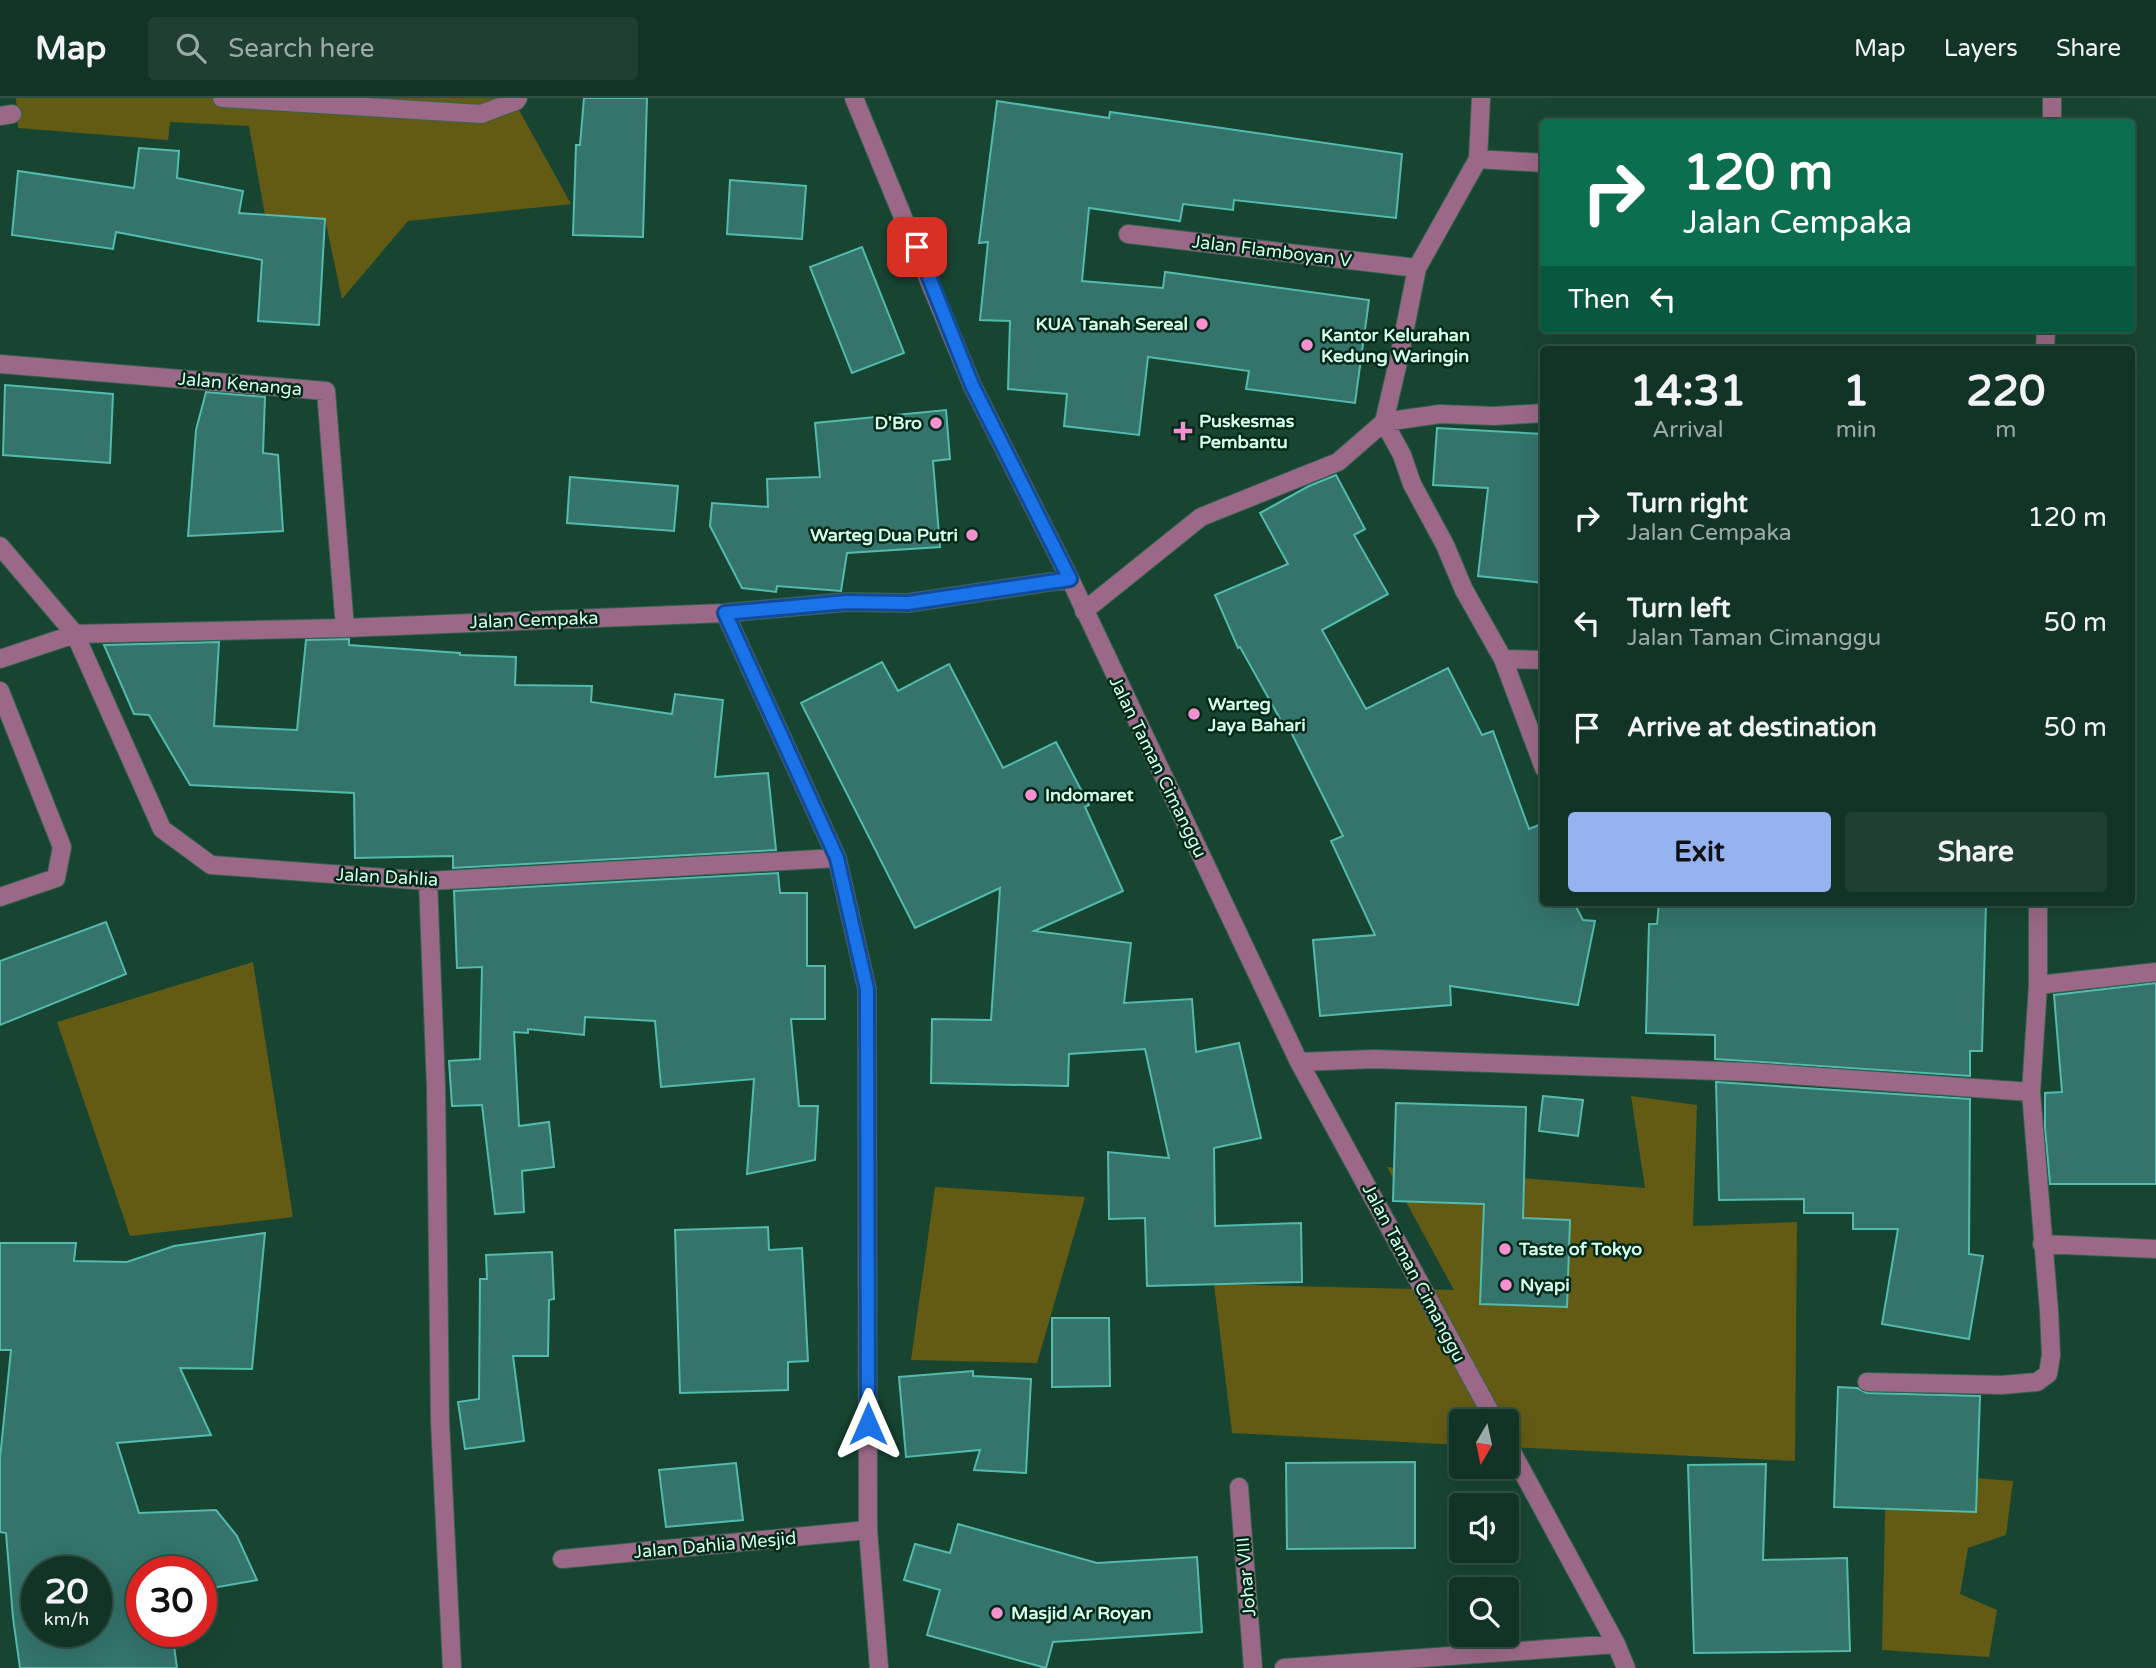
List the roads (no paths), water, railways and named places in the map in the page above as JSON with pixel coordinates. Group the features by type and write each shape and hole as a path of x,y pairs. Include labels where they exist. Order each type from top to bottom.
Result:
{"street":[{"path":"222,98 481,114 516,102 517,98"},
{"name":"Jalan Taman Cimanggu","path":"854,98 972,385 1070,579 1299,1062 1487,1409"},
{"path":"1481,98 1478,159 1417,268 1384,422 1402,455 1412,484 1446,545 1464,590 1503,659 1540,757"},
{"path":"2052,98 2052,119"},
{"path":"1478,159 1540,163"},
{"name":"Jalan Flamboyan V","path":"1128,234 1417,268"},
{"name":"Jalan Kenanga","path":"0,365 326,391 345,628"},
{"path":"1084,611 1201,517 1338,462 1384,422 1440,414 1540,413"},
{"path":"0,546 75,634"},
{"name":"Jalan Cempaka","path":"0,659 75,634 345,628 725,613 847,602 908,603 1070,579"},
{"path":"725,613 837,858 867,989 868,1530 879,1668"},
{"name":"Jalan Dahlia","path":"75,634 162,830 211,865 428,881 837,858"},
{"path":"1503,659 1540,660"},
{"path":"0,691 62,847 56,878 0,897"},
{"path":"428,881 436,1087 440,1421 452,1668"},
{"path":"1867,1382 2001,1385 2038,1382 2048,1374 2051,1355 2049,1311 2031,1092 2038,985 2038,906"},
{"path":"2038,985 2156,972"},
{"path":"1299,1062 1374,1059 1749,1072 2031,1092"},
{"path":"2042,1244 2156,1249"},
{"path":"1519,1465 1616,1644 1626,1668"},
{"name":"Johar VIII","path":"1239,1487 1253,1668"},
{"name":"Jalan Dahlia Mesjid","path":"562,1559 868,1530"},
{"path":"1284,1668 1616,1644"}],"place":[{"name":"KUA Tanah Sereal","path":"1202,324"},
{"name":"Kantor Kelurahan Kedung Waringin","path":"1307,345"},
{"name":"D'Bro","path":"936,423"},
{"name":"Puskesmas Pembantu","path":"1183,431"},
{"name":"Warteg Dua Putri","path":"972,535"},
{"name":"Warteg Jaya Bahari","path":"1194,714"},
{"name":"Indomaret","path":"1031,795"},
{"name":"Taste of Tokyo","path":"1505,1249"},
{"name":"Nyapi","path":"1506,1285"},
{"name":"Masjid Ar Royan","path":"997,1613"}]}
